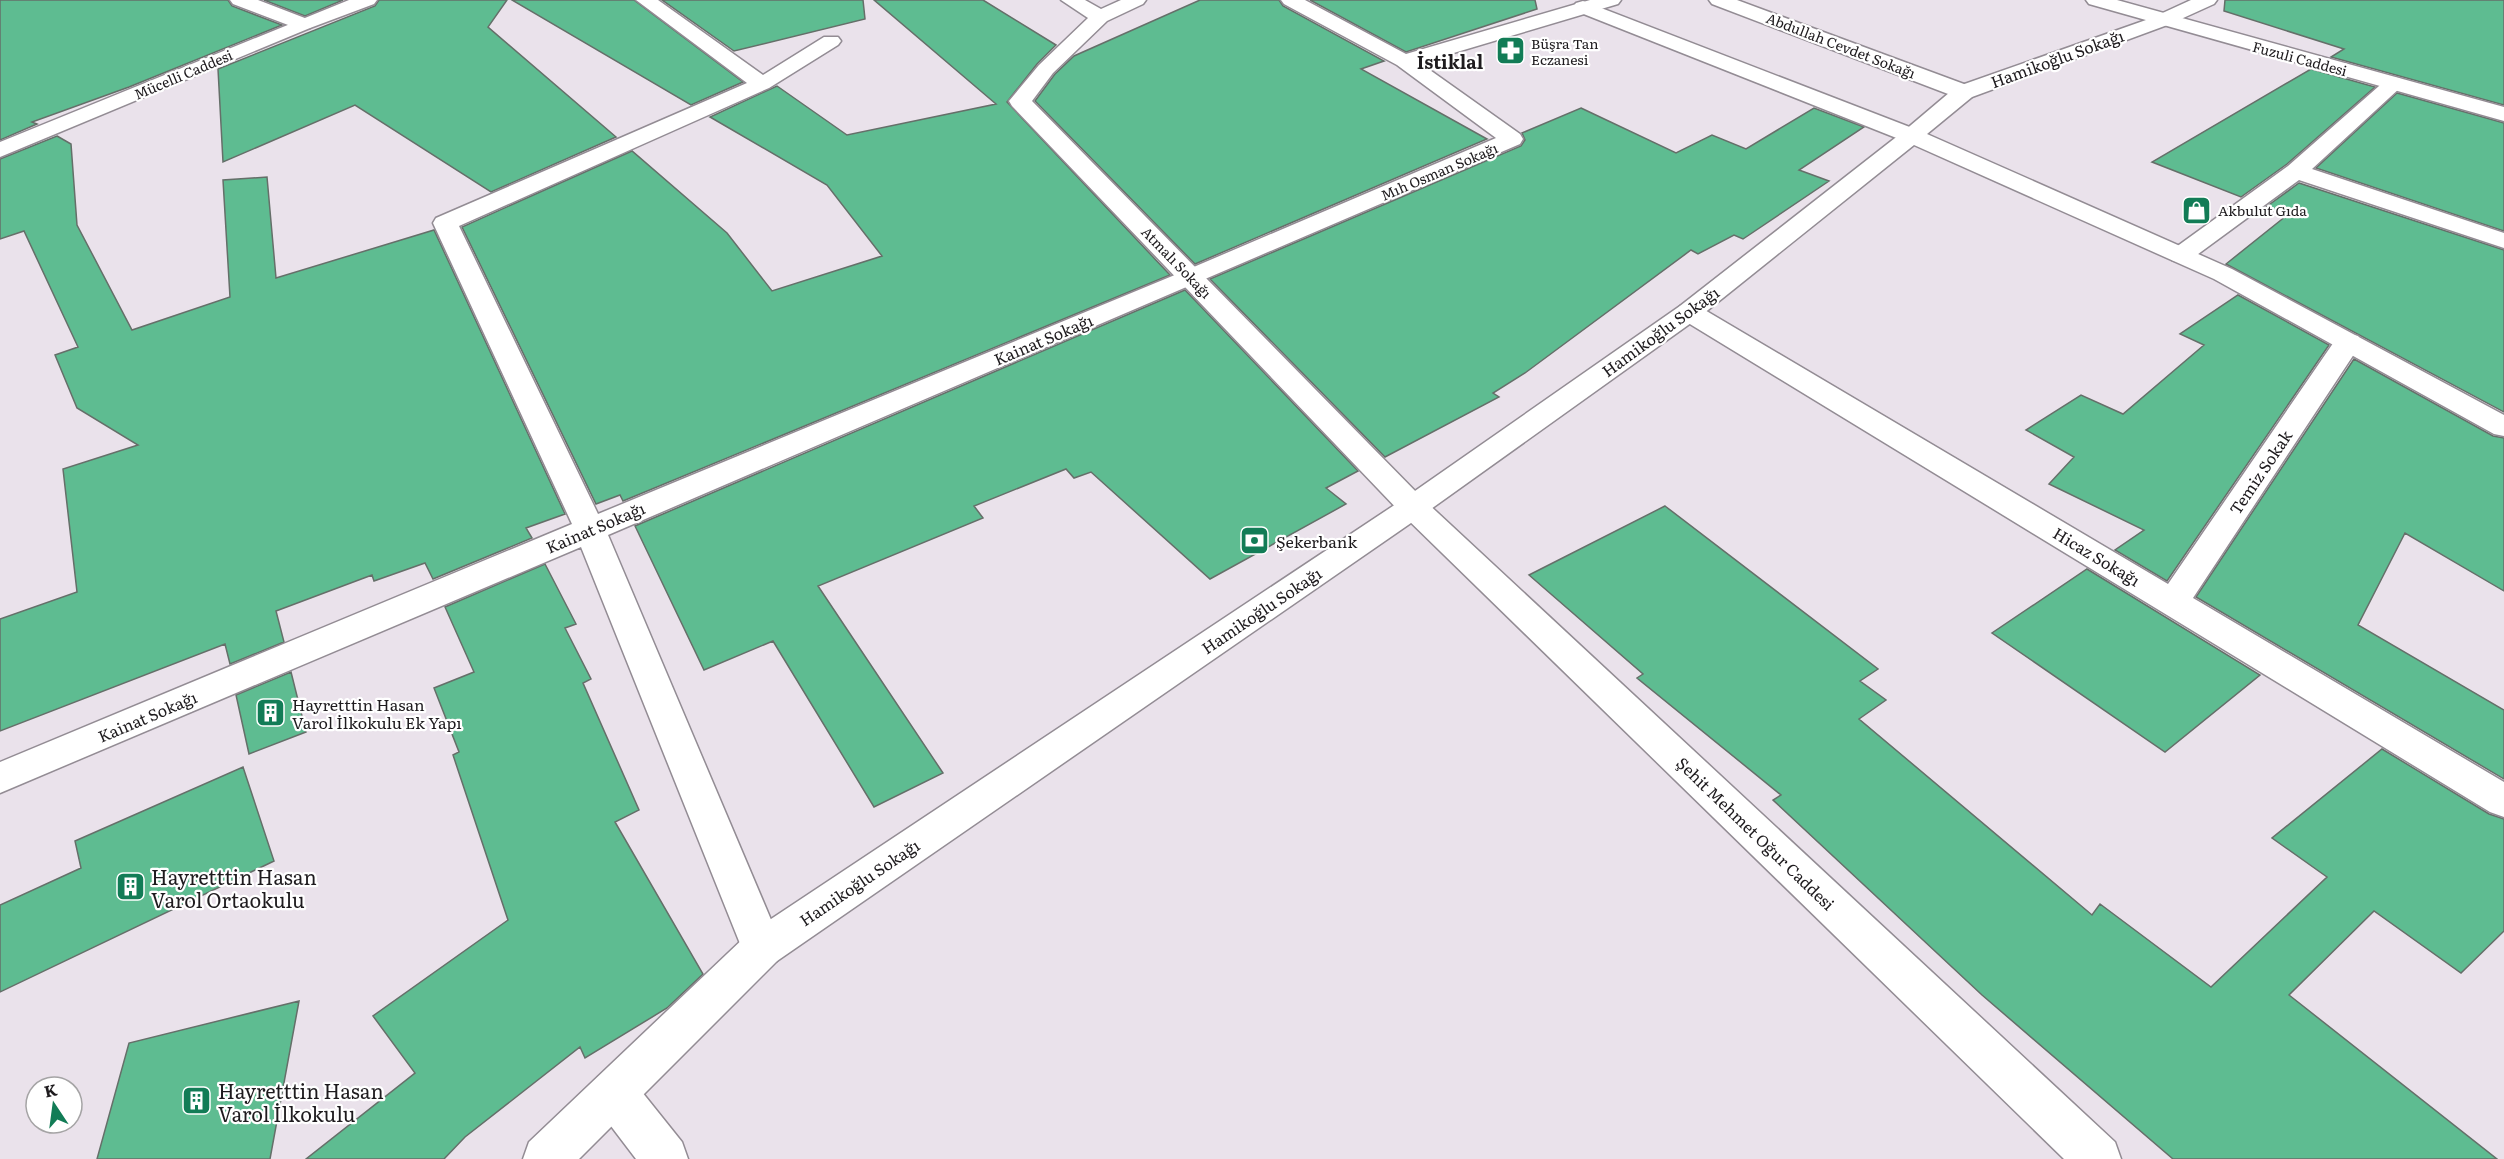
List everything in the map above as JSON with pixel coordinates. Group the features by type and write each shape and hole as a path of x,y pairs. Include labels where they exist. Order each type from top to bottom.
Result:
{"street":[{"path":"240,0 303,24"},
{"name":"Mücelli Caddesi","path":"0,150 303,24 367,0"},
{"path":"646,0 762,84"},
{"path":"1071,0 1100,17 1136,0"},
{"name":"Mıh Osman Sokağı","path":"1191,277 1512,139 1404,61 1291,0"},
{"path":"1404,61 1611,0"},
{"name":"Abdullah Cevdet Sokağı","path":"1719,0 1964,92"},
{"name":"Fuzuli Caddesi","path":"2096,0 2504,103"},
{"name":"Fuzuli Caddesi","path":"2121,0 2168,18 2504,114"},
{"name":"Hamikoğlu Sokağı","path":"546,1159 762,948 1413,507 1689,312 1912,136 1964,92 2168,18 2207,0"},
{"path":"1583,8 1912,136 2223,274 2504,427"},
{"name":"Atmalı Sokağı","path":"1100,17 1046,69 1020,101 1413,507"},
{"path":"762,948 590,529 446,223 762,84 831,40"},
{"path":"2181,255 2296,171 2394,83"},
{"path":"2296,171 2504,241"},
{"name":"Kainat Sokağı","path":"0,778 1191,277"},
{"name":"Hicaz Sokağı","path":"1689,312 2504,801"},
{"name":"Temiz Sokak","path":"2173,602 2348,342"},
{"name":"Şehit Mehmet Oğur Caddesi","path":"1413,507 2098,1159"},
{"path":"614,1093 665,1159"}],"building":[{"path":"0,0 228,0 232,6 282,25 129,87 32,122 37,124 0,140"},
{"path":"264,0 343,0 305,16"},
{"path":"379,0 507,0 488,27 616,137 491,192 355,105 223,162 218,69 375,6"},
{"path":"512,0 634,0 743,82 691,105"},
{"path":"662,0 863,0 865,19 734,51"},
{"path":"874,0 983,0 1056,45 1037,64 1007,102 1170,275 623,501 620,495 596,504 462,227 632,151 727,233 772,291 882,256 827,185 710,117 777,86 847,135 996,104"},
{"path":"1200,0 1279,0 1283,6 1384,61 1361,69 1487,139 1195,264 1035,101 1055,74 1074,56"},
{"path":"1310,0 1535,0 1537,9 1406,52"},
{"path":"2225,0 2504,0 2504,105 2331,57 2344,49 2224,11"},
{"path":"2311,69 2375,87 2287,164 2241,197 2152,162"},
{"path":"2397,93 2504,123 2504,231 2316,168"},
{"path":"1581,108 1676,153 1712,135 1746,149 1814,108 1864,127 1799,170 1829,181 1743,239 1734,235 1698,254 1691,250 1525,373 1493,393 1499,397 1385,457 1210,279 1521,146 1525,140 1522,133"},
{"path":"57,136 71,144 77,225 132,330 230,297 223,180 267,177 276,278 434,230 565,514 526,528 532,538 433,579 425,563 374,581 372,575 276,611 284,642 230,664 225,644 0,731 0,619 77,592 63,469 138,445 77,408 55,355 78,347 24,231 0,239 0,159"},
{"path":"2299,183 2504,250 2504,412 2226,264 2286,216 2266,207"},
{"path":"1185,290 1358,471 1326,488 1346,504 1210,579 1091,472 1074,478 1066,469 974,506 983,518 818,586 943,773 874,807 773,641 704,670 635,526"},
{"path":"2238,295 2329,345 2167,581 2115,550 2144,530 2049,484 2074,457 2026,430 2081,395 2123,414 2204,345 2180,334"},
{"path":"2354,359 2493,436 2504,438 2504,591 2405,533 2358,625 2504,710 2504,779 2196,597"},
{"path":"1665,506 1878,669 1860,681 1886,700 1859,719 2092,915 2100,904 2211,987 2327,877 2272,838 2382,749 2489,814 2504,819 2504,931 2461,973 2374,911 2289,995 2497,1159 2173,1159 1982,995 1773,800 1781,795 1637,678 1643,674 1529,575"},
{"path":"545,564 576,624 565,628 591,679 583,683 639,810 615,822 703,974 667,1008 585,1058 580,1047 465,1137 444,1159 306,1159 415,1073 373,1016 508,920 453,755 459,752 434,688 474,672 445,607"},
{"path":"2087,569 2260,675 2165,752 1992,633"},
{"name":"Hayretttin Hasan Varol İlkokulu Ek Yapı","path":"291,672 306,732 249,754 236,695"},
{"name":"Hayretttin Hasan Varol Ortaokulu","path":"243,767 274,861 0,992 0,905 81,868 75,841"},
{"name":"Hayretttin Hasan Varol İlkokulu","path":"299,1001 270,1159 97,1159 129,1043"}],"place":[{"name":"Büşra Tan Eczanesi","path":"1510,51"},
{"name":"Akbulut Gıda","path":"2197,210"},
{"name":"Şekerbank","path":"1255,541"},
{"name":"Hayretttin Hasan Varol İlkokulu Ek Yapı","path":"271,713"},
{"name":"Hayretttin Hasan Varol Ortaokulu","path":"130,887"},
{"name":"Hayretttin Hasan Varol İlkokulu","path":"197,1101"}],"district":[{"name":"İstiklal","path":"1450,61"}]}
